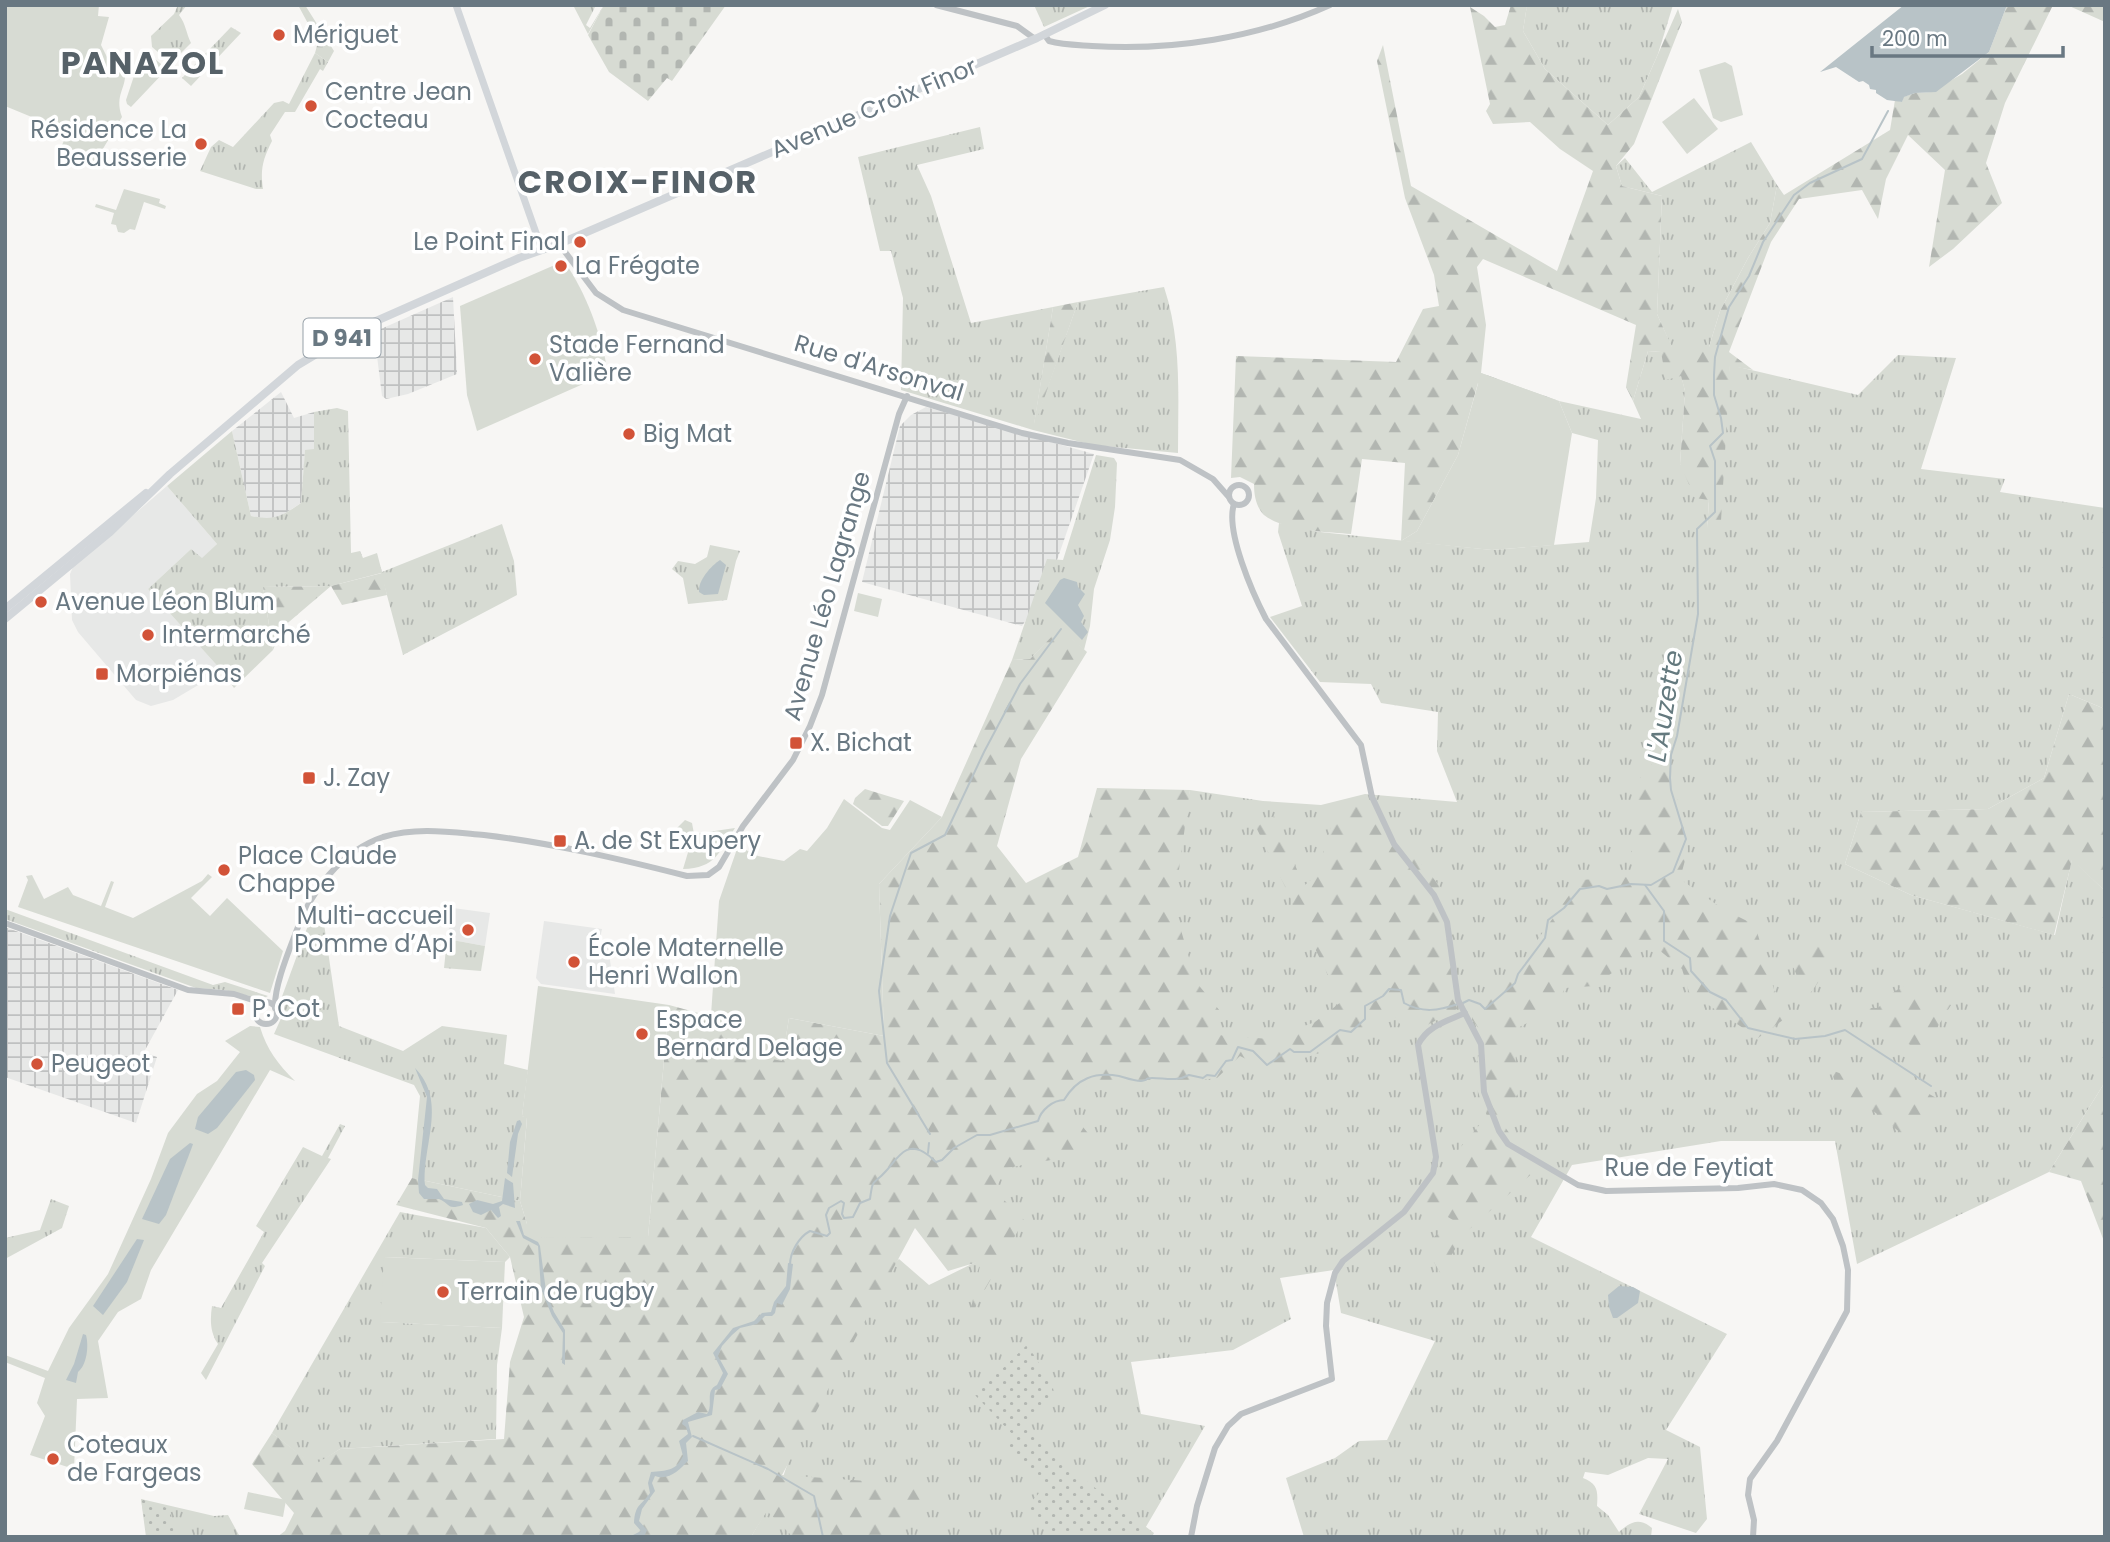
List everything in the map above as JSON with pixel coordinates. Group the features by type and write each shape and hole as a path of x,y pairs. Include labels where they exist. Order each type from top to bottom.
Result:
{"main road":[{"path":"456,5 542,250"},
{"name":"D 941","path":"1035,39 1105,5"},
{"name":"Avenue Croix Finor","path":"559,244 1035,39"},
{"name":"D 941","path":"5,619 282,377 328,345 367,325 559,244"},
{"name":"D 941","path":"5,609 56,573"}],"street":[{"path":"936,5 1017,26 1035,39"},
{"path":"1044,34 1049,41 1058,43 1105,47 1168,45 1258,32 1296,21 1330,5"},
{"name":"Rue d'Arsonval","path":"559,244 596,293 622,310 1045,438 1180,460 1213,480 1228,496"},
{"name":"Avenue Léo Lagrange","path":"275,996 299,922 322,883 355,852 382,838 437,830 537,843 687,876 708,875 719,867 743,827 793,760 810,726 822,695 906,396"},
{"name":"Rue d'Arsonval","path":"1213,480 1236,485"},
{"path":"1236,485 1245,486 1249,494 1246,503 1234,504 1228,496 1231,488 1236,485"},
{"name":"Rue de Feytiat","path":"1234,504 1234,532 1266,619 1361,745 1372,797 1394,844 1434,895 1447,922 1458,1000 1481,1044 1484,1092 1499,1131 1508,1143 1578,1185 1606,1191 1738,1188 1774,1184 1802,1191 1821,1203 1833,1219 1848,1270 1847,1311 1777,1441 1753,1473 1748,1490 1754,1520 1753,1537"},
{"path":"5,923 188,990 234,994 264,1002 275,1008"},
{"path":"246,998 258,1021 267,1024 276,1017 275,996 255,1011"},
{"path":"1191,1537 1215,1448 1228,1426 1241,1414 1332,1379 1326,1326 1327,1303 1335,1273 1343,1261 1404,1212 1433,1172 1436,1157 1418,1045 1422,1036 1431,1028 1463,1011"}],"shaded area":[{"path":"1904,5 2007,5 1989,52 1936,92 1915,93 1904,97 1902,102 1887,100 1863,81 1859,82 1836,67 1820,72"},
{"path":"453,297 457,374 408,394 386,399 382,396 374,332"},
{"path":"281,392 294,418 314,412 314,450 305,451 301,503 281,516 267,519 251,516 232,431"},
{"path":"926,407 1094,454 1048,586 1022,626 862,582 900,426 911,415"},
{"path":"167,486 217,544 202,559 191,549 148,589 222,671 173,700 151,706 136,700 78,632 72,620 70,574 73,567"},
{"path":"720,560 726,565 718,594 704,595 699,592 703,578"},
{"path":"1064,578 1077,582 1085,594 1078,605 1084,616 1081,622 1088,632 1082,640 1045,603"},
{"name":"Multi-accueil Pomme d’Api","path":"453,908 490,913 485,946 447,939"},
{"name":"École Maternelle Henri Wallon","path":"544,921 602,929 600,938 608,947 615,994 541,984 536,978"},
{"path":"5,927 178,990 144,1052 157,1057 136,1123 5,1077"},
{"path":"415,1068 425,1081 432,1109 425,1185 437,1189 444,1199 462,1202 463,1205 452,1207 439,1199 424,1199 419,1193 427,1097"},
{"path":"246,1070 254,1075 255,1080 217,1128 208,1134 195,1129 198,1117 236,1072"},
{"path":"520,1120 522,1124 512,1177 507,1173 510,1142 517,1121"},
{"path":"190,1143 193,1144 166,1215 159,1224 142,1219 170,1159"},
{"path":"505,1178 513,1183 515,1208 503,1204 499,1207 501,1216 498,1218 491,1210 481,1215 473,1212 469,1204 477,1200 493,1204 502,1201"},
{"path":"516,1221 520,1221 524,1235 538,1242 540,1246 546,1291 565,1330 565,1365 562,1363 563,1333 552,1316 541,1289 538,1246 523,1238"},
{"path":"137,1239 144,1240 127,1282 103,1315 93,1306"},
{"path":"788,1263 793,1264 790,1289 782,1305 777,1303 772,1316 765,1316 757,1324 740,1328 722,1346 718,1356 728,1374 720,1389 715,1390 712,1415 688,1422 692,1437 686,1443 688,1461 669,1476 655,1476 652,1483 655,1491 642,1509 639,1521 647,1530 644,1537 629,1537 641,1531 634,1523 635,1517 637,1509 650,1493 648,1483 651,1472 674,1468 683,1456 679,1441 688,1434 682,1424 683,1420 698,1412 707,1414 709,1410 711,1391 723,1373 713,1353 733,1328 754,1321 762,1313 771,1312 774,1302 786,1286"},
{"path":"1619,1286 1633,1287 1640,1291 1638,1303 1613,1318 1608,1295"},
{"path":"83,1334 87,1339 87,1350 76,1383 66,1380"}],"green space":[{"path":"5,5 99,5 98,16 109,17 101,45 109,61 125,70 119,103 122,117 95,162 62,145 68,132 5,106"},
{"path":"178,5 187,5 179,15 191,43 171,63 152,47 151,36 174,14"},
{"path":"298,5 305,5 334,51 328,62 315,53 318,42"},
{"path":"573,5 596,5 586,25 590,28 604,5 588,34"},
{"path":"604,5 726,5 672,81 667,78 648,101 609,72 588,35"},
{"path":"1034,5 1092,5 1044,27"},
{"path":"1511,5 1527,5 1523,31 1545,69 1608,125 1639,97 1678,9 1682,22 1634,144 1616,166 1622,186 1662,196 1657,314 1672,347 1709,347 1720,311 1770,223 1777,185 1784,195 1890,130 1895,100 1902,102 1903,97 1931,92 1962,74 1989,52 2007,5 2053,5 2005,103 1986,163 2002,203 1953,249 1929,267 1945,170 1908,135 1886,179 1878,219 1862,190 1799,199 1771,242 1729,352 1753,370 1730,366 1721,521 1707,530 1709,500 1695,498 1680,464 1685,391 1681,376 1666,380 1661,352 1648,351 1633,401 1626,387 1636,325 1483,259 1477,267 1486,325 1481,373 1559,401 1478,383 1458,455 1417,531 1401,541 1405,463 1362,459 1351,534 1306,530 1272,520 1259,508 1254,484 1240,477 1231,478 1236,356 1396,362 1423,309 1439,306 1434,275 1405,198 1377,61 1383,45 1411,186 1557,271 1593,171 1560,149 1530,122 1493,124 1486,111 1490,104 1470,7 1495,27 1505,25"},
{"path":"1527,5 1673,5 1658,54 1639,97 1608,125 1545,69 1523,31"},
{"path":"2067,5 2105,5 2105,22"},
{"path":"231,27 241,33 191,86 182,78"},
{"path":"315,53 328,62 323,71 320,69 295,112 285,112 270,135 272,141 262,170 263,189 200,171 211,147 219,140 233,147 274,103 283,101 289,104"},
{"path":"150,59 155,59 167,69 131,107 126,100 135,73"},
{"path":"1725,62 1732,66 1743,115 1721,122 1713,118 1699,70"},
{"path":"1694,98 1718,129 1687,154 1662,122"},
{"path":"980,127 984,149 917,165 931,196 971,323 1053,307 1034,425 1078,302 1164,287 1176,348 1178,453 1093,445 1033,430 901,390 903,298 891,251 880,251 858,157"},
{"path":"1751,142 1777,185 1770,223 1720,311 1709,347 1672,348 1657,314 1662,196 1622,186 1616,166 1625,158 1652,192"},
{"path":"124,189 160,199 159,203 166,206 165,209 144,202 135,230 118,232 116,225 111,224 114,213 95,207 96,204 116,210"},
{"name":"Stade Fernand Valière","path":"564,261 580,287 592,315 608,373 477,431 467,395 460,306"},
{"path":"1078,302 1033,430 1053,307"},
{"path":"1648,351 1661,352 1681,375 1685,391 1680,464 1709,499 1707,530 1730,365 1858,395 1898,355 1956,358 1921,469 2005,479 2000,492 2105,508 2105,709 2069,694 2044,778 1988,809 1861,812 1845,864 1911,895 2055,935 2072,859 2105,891 2105,1082 2049,1172 1857,1264 1835,1141 1721,1141 1572,1165 1531,1237 1727,1334 1666,1430 1700,1447 1707,1519 1696,1533 1639,1514 1668,1459 1648,1458 1608,1475 1585,1472 1583,1478 1594,1486 1597,1506 1608,1515 1619,1532 1631,1523 1639,1522 1652,1528 1651,1537 1304,1537 1286,1478 1335,1458 1359,1441 1387,1440 1435,1341 1341,1313 1334,1270 1280,1278 1291,1319 1233,1350 1131,1362 1141,1414 1205,1426 1140,1537 751,1537 779,1489 838,1313 899,1259 929,1285 988,1256 974,1175 1060,1120 1041,1123 1148,984 1190,790 1263,801 1321,805 1365,794 1457,802 1437,751 1438,712 1381,703 1371,684 1320,682 1270,617 1302,606 1278,532 1279,523 1320,532 1492,550 1589,542 1596,498 1598,440 1572,433 1559,401 1641,419 1633,401"},
{"path":"1481,373 1559,401 1572,433 1554,545 1492,550 1401,541 1417,531 1458,455"},
{"path":"337,408 348,411 351,553 360,551 363,558 377,553 382,572 502,524 514,561 517,595 403,655 381,573 331,586 263,587 273,650 234,688 148,589 191,549 202,558 217,544 167,486 232,431 251,516 272,518 283,514 301,503 305,450 314,449 314,412"},
{"path":"1096,455 1114,458 1117,463 1115,507 1110,540 1094,589 1084,650 1060,629 1030,659 1012,660 1047,559 1063,560"},
{"path":"710,545 740,551 727,600 688,604 683,578 672,569 678,561 695,564 707,557"},
{"path":"382,573 387,595 342,605 331,586"},
{"path":"331,586 283,627 273,650 263,587"},
{"path":"858,593 882,599 878,617 854,611"},
{"path":"1060,628 1087,652 1021,759 997,846 1026,883 1078,857 1097,788 1190,790 1174,906 1196,982 1220,1011 1218,1035 1269,1039 1315,1022 1341,1002 1256,827 1274,816 1304,886 1316,875 1337,808 1366,797 1443,890 1444,923 1457,1009 1407,1036 1389,1006 1356,1041 1268,1070 1240,1056 1217,1078 1144,1084 1114,1080 1081,1088 1042,1122 1075,1117 1091,1137 1090,1153 1007,1168 994,1190 1024,1220 969,1318 981,1261 948,1271 915,1228 782,1475 951,1487 885,1537 793,1537 767,1511 751,1537 277,1537 285,1531 294,1513 252,1464 272,1433 314,1465 340,1449 504,1439 510,1362 524,1317 510,1257 486,1228 396,1205 412,1178 520,1201 527,1224 648,1237 669,1005 724,1020 782,1060 789,1018 884,1036 879,884 942,817 1012,660 1030,659"},
{"path":"2069,694 2105,709 2105,891 2072,860 2054,935 1911,895 1845,864 1861,812 1988,809 2044,778"},
{"path":"1666,748 1688,849 1680,879 1723,909 1755,925 1783,1020 1758,1038 1689,992 1682,969 1652,944 1594,986 1565,988 1555,1008 1514,1030 1518,1093 1502,1123 1536,1170 1463,1235 1441,1274 1424,1246 1453,1220 1422,1202 1442,1169 1487,1116 1472,1076 1485,1036 1472,1020 1473,1004 1487,1001 1501,991 1580,880 1658,875 1661,864 1631,852 1641,776"},
{"path":"865,789 904,801 888,826 882,826 853,804 855,798"},
{"path":"844,799 882,828 890,830 910,800 942,817 879,884 884,1036 789,1018 782,1061 750,1054 730,1042 724,1020 711,1015 719,901 738,846 758,856 784,861 800,849 807,851 827,828"},
{"path":"685,820 692,823 694,834 735,828 710,862 703,866 683,869 689,849 671,845 674,831"},
{"path":"208,874 212,877 191,898 210,916 227,898 283,951 270,993 18,907 28,880 26,876 32,875 44,899 68,887 73,895 101,906 111,881 114,882 105,907 133,918 202,881"},
{"path":"5,909 213,985 225,982 268,996 262,999 224,990 196,988 5,919"},
{"path":"314,909 323,917 339,1026 403,1051 442,1026 507,1035 504,1064 528,1070 522,1116 527,1117 520,1201 412,1178 420,1096 414,1085 274,1034 283,1014 280,1002"},
{"path":"447,939 485,946 481,971 444,968"},
{"path":"1802,941 1816,941 1822,948 1826,963 1817,985 1806,998 1788,954"},
{"path":"538,986 669,1005 648,1237 542,1238 527,1224 520,1201 527,1118 522,1116"},
{"path":"1903,986 1951,1005 1922,1052 1848,1008 1878,1008"},
{"path":"250,1026 260,1027 274,1056 295,1081 270,1070 151,1270 141,1299 118,1312 98,1341 108,1398 77,1399 74,1469 30,1455 45,1416 37,1403 45,1378 5,1362 5,1355 48,1371 69,1328 108,1274 151,1179 168,1133 197,1094 217,1081 240,1052 225,1041"},
{"path":"1831,1070 1869,1084 1903,1079 1938,1099 1911,1141 1867,1106 1857,1116 1845,1113"},
{"path":"2105,1082 2105,1244 2081,1181 2049,1172"},
{"path":"340,1124 345,1126 328,1158 331,1159 262,1263 265,1266 206,1380 201,1373 218,1344 211,1326 212,1306 221,1308 264,1232 256,1226 303,1147 322,1156"},
{"path":"51,1199 69,1206 62,1228 5,1259 5,1238 40,1230"},
{"path":"400,1212 486,1228 510,1257 505,1262 385,1257 381,1322 502,1328 497,1365 496,1439 340,1449 314,1466 272,1433"},
{"name":"Terrain de rugby","path":"384,1257 505,1262 502,1328 380,1322"},
{"path":"1027,1345 1052,1383 1054,1393 1028,1424 1077,1474 1154,1533 1152,1537 1057,1537 1027,1506 1045,1487 1006,1447 1015,1437 972,1392"},
{"path":"248,1492 286,1500 283,1517 244,1509"},
{"path":"141,1499 214,1516 228,1515 240,1537 146,1537"},
{"path":"141,1499 170,1509 175,1537 147,1537"}],"waterway":[{"name":"L'Auzette","path":"1463,1003 1469,1000 1485,1009 1515,983 1518,974 1545,938 1548,920 1564,908 1580,889 1599,886 1607,889 1631,884 1651,885 1673,872 1686,839 1671,790 1671,755 1677,736 1698,614 1697,529 1715,512 1715,461 1710,446 1723,433 1714,395 1715,357 1729,307 1749,276 1763,242 1794,195 1810,183 1862,159 1888,111"},
{"path":"930,1134 887,1063 879,991 890,916 911,853 945,835 1020,684 1061,629"},
{"path":"1645,885 1664,911 1664,941 1690,958 1691,971 1710,992 1726,1000 1748,1028 1795,1039 1825,1036 1845,1030 1931,1086"},
{"name":"L'Auzette","path":"790,1265 793,1250 806,1234 810,1231 827,1236 830,1233 826,1215 829,1208 841,1201 844,1203 844,1218 853,1217 860,1203 870,1199 874,1182 903,1152 908,1149 921,1150 936,1162 942,1160 954,1148 977,1135 990,1135 1038,1121 1048,1106 1064,1100 1075,1086 1087,1078 1110,1075 1141,1081 1149,1078 1175,1079 1189,1075 1203,1078 1207,1075 1215,1076 1226,1061 1232,1060 1238,1047 1253,1051 1267,1065 1290,1049 1294,1052 1310,1052 1340,1030 1351,1032 1365,1019 1365,1006 1383,996 1389,989 1401,990 1404,1003 1424,1010 1458,1004"},
{"path":"928,1153 929,1143"},
{"path":"693,1436 768,1469 814,1496 823,1537"}],"place":[{"name":"Mériguet","path":"279,35"},
{"name":"Centre Jean Cocteau","path":"311,106"},
{"name":"Résidence La Beausserie","path":"201,144"},
{"name":"Le Point Final","path":"580,242"},
{"name":"La Frégate","path":"561,266"},
{"name":"Stade Fernand Valière","path":"535,359"},
{"name":"Big Mat","path":"629,434"},
{"name":"Avenue Léon Blum","path":"41,602"},
{"name":"Intermarché","path":"148,635"},
{"name":"Morpiénas","path":"102,674"},
{"name":"X. Bichat","path":"796,743"},
{"name":"J. Zay","path":"309,778"},
{"name":"A. de St Exupery","path":"560,841"},
{"name":"Place Claude Chappe","path":"224,870"},
{"name":"Multi-accueil Pomme d’Api","path":"468,930"},
{"name":"École Maternelle Henri Wallon","path":"574,962"},
{"name":"P. Cot","path":"238,1009"},
{"name":"Espace Bernard Delage","path":"642,1034"},
{"name":"Peugeot","path":"37,1064"},
{"name":"Terrain de rugby","path":"443,1292"},
{"name":"Coteaux de Fargeas","path":"53,1459"}],"district":[{"name":"PANAZOL","path":"143,63"},
{"name":"CROIX-FINOR","path":"638,182"}]}
